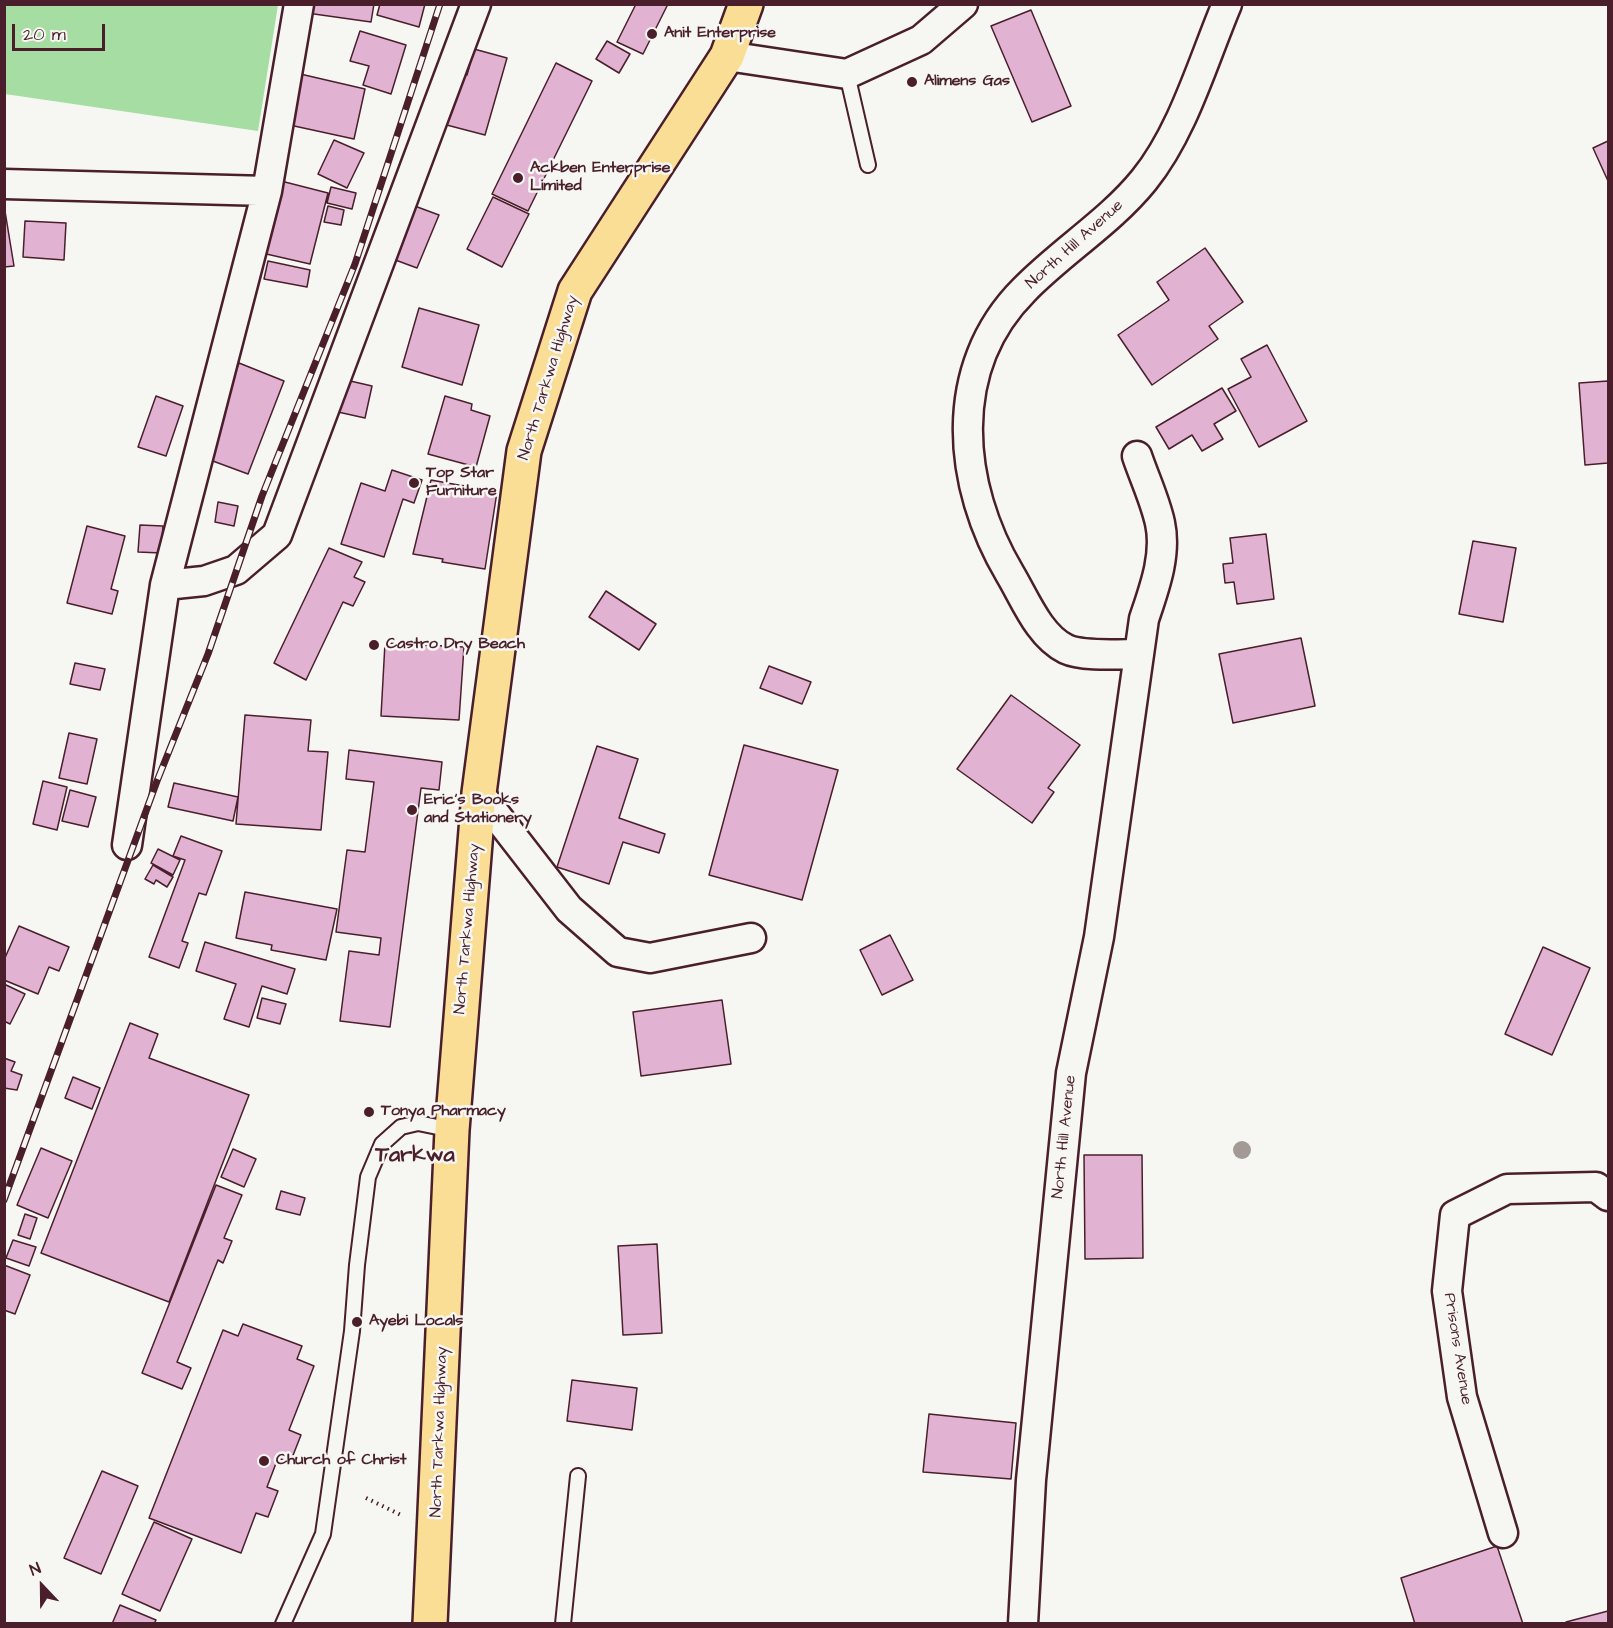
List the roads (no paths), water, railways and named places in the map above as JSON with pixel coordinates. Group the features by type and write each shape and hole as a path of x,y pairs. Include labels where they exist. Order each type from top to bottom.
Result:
{"main road":[{"name":"North Tarkwa Highway","path":"430,1623 452,1130 478,793 525,452 575,291 727,56 746,4"}],"street":[{"path":"127,845 165,585 267,191 299,4"},
{"path":"165,585 204,581 236,570 277,535 476,4"},
{"path":"727,56 848,74 921,40 963,4"},
{"name":"North Hill Avenue","path":"1138,654 1101,654 1067,650 1042,629 1004,563 977,497 968,452 969,391 987,339 1023,291 1119,207 1166,150 1227,4"},
{"path":"4,184 267,191"},
{"name":"North Hill Avenue","path":"1023,1623 1031,1480 1071,1073 1103,914 1138,654 1161,553 1160,524 1137,456"},
{"path":"478,793 569,909 618,952 650,958 751,938"},
{"name":"Prisons Avenue","path":"1503,1533 1462,1396 1447,1291 1455,1215 1507,1189 1596,1187 1608,1196"}],"lane":[{"path":"848,74 868,165"},
{"path":"283,1623 323,1534 352,1331 357,1265 369,1177 382,1144 401,1127 418,1122 452,1130"},
{"path":"563,1623 578,1476"}],"railway":[{"path":"4,1200 157,781 208,654 262,496 355,264 440,4"}],"place":[{"name":"Anit Enterprise","path":"652,34"},
{"name":"Alimens Gas","path":"912,82"},
{"name":"Ackben Enterprise Limited","path":"518,178"},
{"name":"Top Star Furniture","path":"414,483"},
{"name":"Castro Dry Beach","path":"374,645"},
{"name":"Eric's Books and Stationery","path":"412,810"},
{"name":"Tonya Pharmacy","path":"369,1112"},
{"name":"Ayebi Locals","path":"357,1322"},
{"name":"Church of Christ","path":"264,1461"}],"district":[{"name":"Tarkwa","path":"415,1156"}]}
